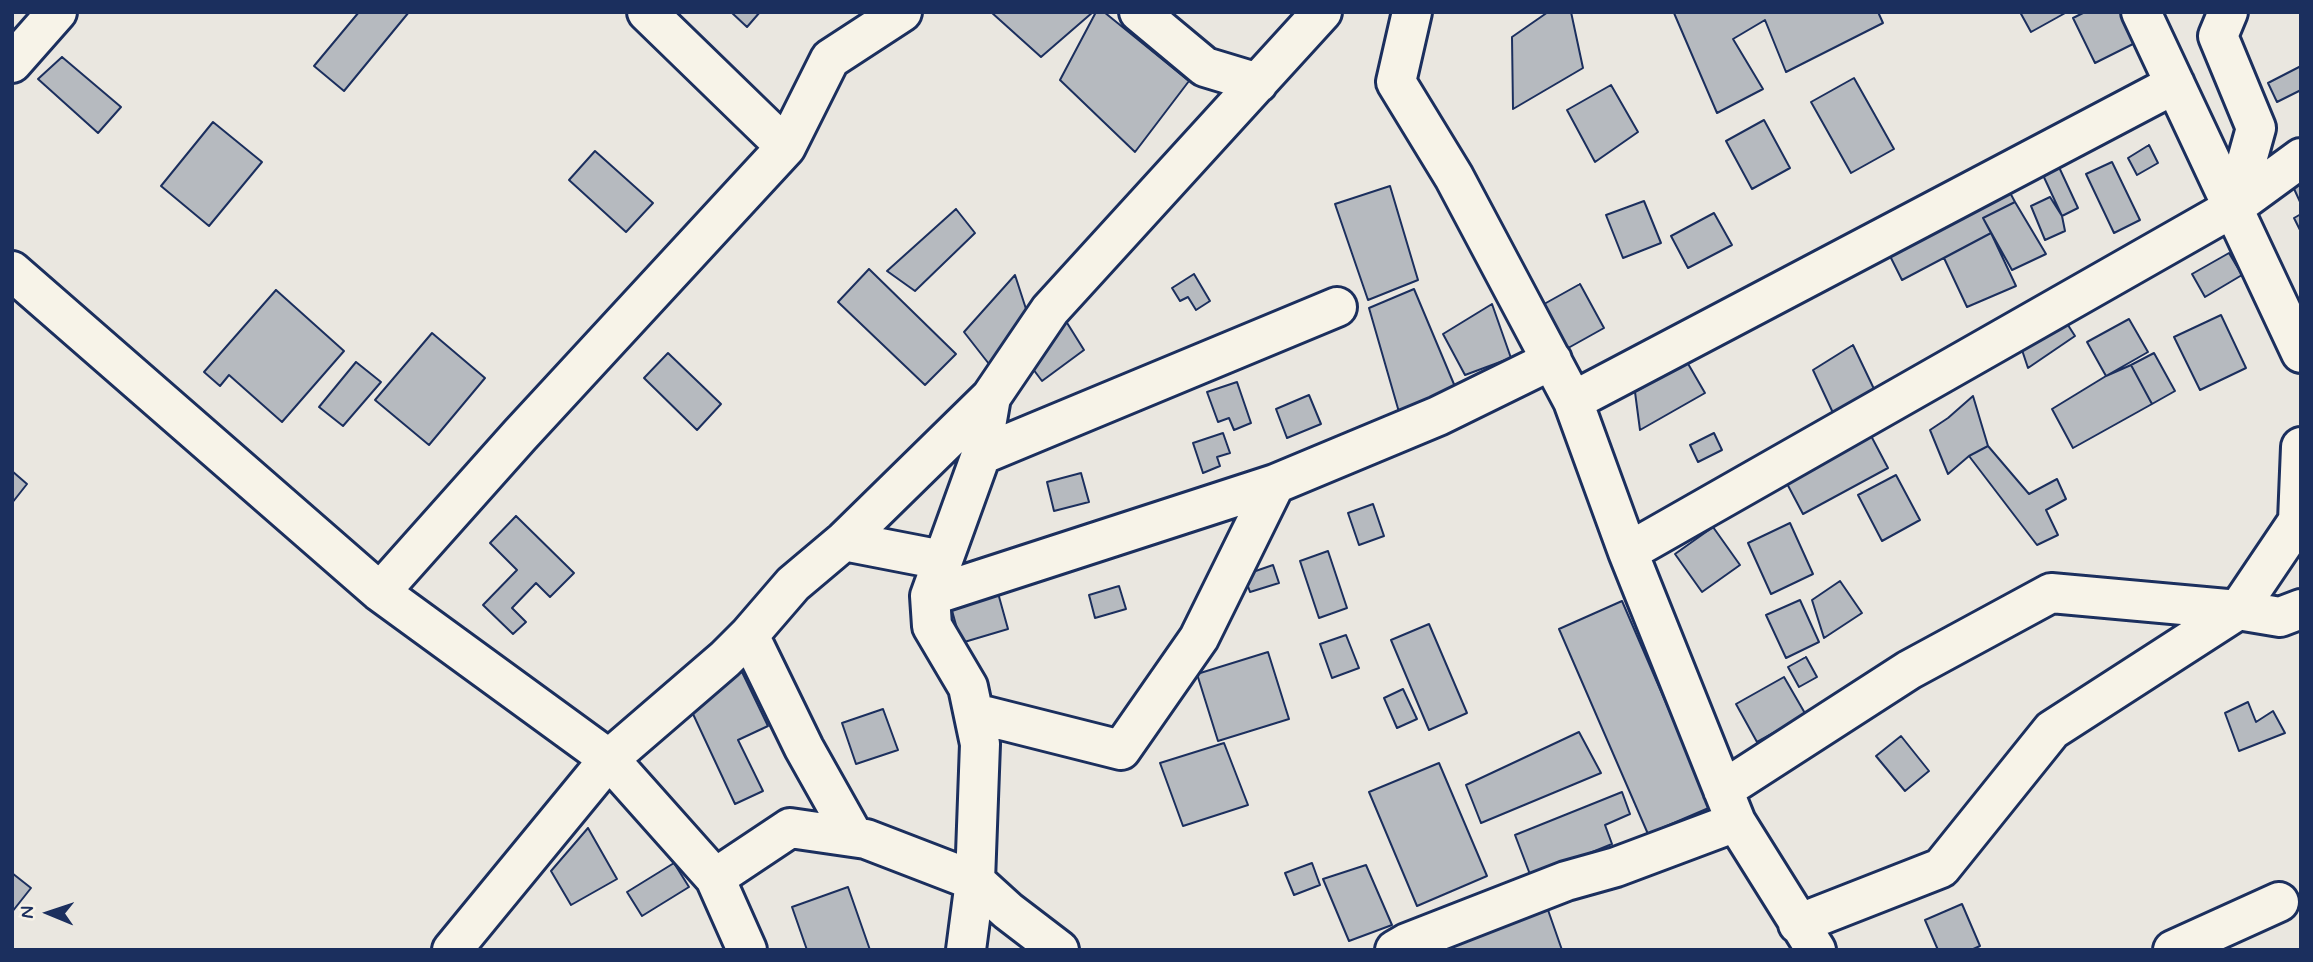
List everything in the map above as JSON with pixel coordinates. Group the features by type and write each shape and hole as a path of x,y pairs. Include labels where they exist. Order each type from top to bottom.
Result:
{"street":[{"path":"12,63 57,12"},
{"path":"647,12 786,147"},
{"path":"380,592 520,435 786,147 830,59 902,12"},
{"path":"1139,12 1205,67 1258,83"},
{"path":"452,950 609,759 725,659 793,584 844,541 991,397 1050,310 1322,12"},
{"path":"1412,12 1396,82 1454,177 1573,401 1628,552 1729,806 1807,937 1941,867 2052,730 2238,610 2298,521 2301,447"},
{"path":"2141,12 2301,353"},
{"path":"2228,12 2218,36 2256,128 2234,207"},
{"path":"1205,67 1224,120"},
{"path":"1573,401 2175,84"},
{"path":"1628,552 2234,207 2301,158"},
{"path":"12,271 380,592 609,759 715,878 747,950"},
{"path":"981,455 1337,307"},
{"path":"930,596 1275,484 1438,416 1552,360"},
{"path":"966,950 975,881 980,744 968,687 932,626 930,596 981,455 991,397"},
{"path":"974,713 1121,750 1199,638 1275,484"},
{"path":"844,541 942,560"},
{"path":"1395,950 1566,881 1616,867 1729,806 1909,670 2051,593 2238,610 2280,617 2301,609"},
{"path":"749,635 804,748 854,837"},
{"path":"715,878 790,828 866,839 975,881 1059,950"},
{"path":"2173,950 2279,902"}],"building":[{"path":"359,12 409,12 344,91 314,66"},
{"path":"731,12 760,12 747,27"},
{"path":"991,12 1093,12 1041,57"},
{"path":"1096,12 1104,12 1189,81 1135,152 1060,80"},
{"path":"1548,12 1571,12 1583,68 1513,109 1512,37"},
{"path":"1675,12 1878,12 1883,23 1786,72 1765,20 1733,39 1763,89 1717,113"},
{"path":"2020,12 2067,12 2031,32"},
{"path":"2085,12 2122,12 2137,42 2095,63 2073,18"},
{"path":"62,57 121,107 98,133 38,79"},
{"path":"2301,66 2301,90 2277,102 2268,83"},
{"path":"1854,78 1894,149 1851,173 1811,102"},
{"path":"1611,85 1638,132 1595,162 1567,110"},
{"path":"1764,120 1790,168 1752,189 1726,141"},
{"path":"213,122 262,162 209,226 161,186"},
{"path":"2149,145 2158,163 2137,175 2128,158"},
{"path":"595,151 653,203 626,232 569,180"},
{"path":"2112,162 2140,220 2114,233 2086,174"},
{"path":"2058,165 2078,208 2062,216 2042,173"},
{"path":"2301,174 2301,204 2290,180"},
{"path":"1390,186 1418,280 1368,300 1335,204"},
{"path":"2007,187 2015,202 1983,218 1991,233 1902,280 1887,250"},
{"path":"2050,197 2062,216 2065,231 2045,240 2031,206"},
{"path":"1644,201 1661,243 1623,258 1606,215"},
{"path":"2015,202 2046,254 2012,270 1983,218"},
{"path":"956,209 975,233 915,291 887,271"},
{"path":"1714,213 1732,245 1688,268 1671,236"},
{"path":"2301,214 2301,232 2294,218"},
{"path":"1991,233 2016,286 1967,307 1944,258"},
{"path":"2229,253 2242,275 2205,297 2192,274"},
{"path":"869,269 956,354 925,385 838,302"},
{"path":"1194,274 1210,301 1196,310 1188,297 1180,301 1172,288"},
{"path":"1015,275 1027,312 989,364 964,332"},
{"path":"1580,284 1604,328 1561,352 1537,308"},
{"path":"1414,289 1456,389 1399,412 1369,308"},
{"path":"276,290 344,351 282,422 229,375 220,386 204,372"},
{"path":"1492,304 1511,358 1465,375 1443,334"},
{"path":"2221,315 2246,368 2200,390 2174,337"},
{"path":"1064,318 1084,350 1042,381 1030,365"},
{"path":"2129,319 2148,352 2106,376 2087,342"},
{"path":"2066,322 2075,336 2028,368 2018,338"},
{"path":"432,333 485,378 429,445 375,400"},
{"path":"1853,345 1875,391 1834,415 1813,370"},
{"path":"668,353 721,404 697,430 644,378"},
{"path":"2154,353 2175,391 2152,404 2131,365"},
{"path":"356,362 381,382 343,426 319,407"},
{"path":"1687,362 1705,393 1640,430 1635,392"},
{"path":"2131,365 2152,404 2073,448 2052,409 2106,376"},
{"path":"1237,382 1251,423 1234,430 1229,418 1218,422 1207,392"},
{"path":"1309,395 1321,424 1287,438 1276,409"},
{"path":"1973,396 1988,446 1969,456 1948,474 1930,430"},
{"path":"1869,432 1888,468 1803,514 1784,478"},
{"path":"1223,433 1230,453 1217,457 1220,466 1203,473 1193,443"},
{"path":"1714,433 1722,450 1698,462 1690,445"},
{"path":"1988,446 2029,494 2057,479 2066,499 2046,510 2058,535 2037,545 1969,456"},
{"path":"12,471 27,484 12,503"},
{"path":"1081,473 1089,502 1054,511 1047,482"},
{"path":"1896,475 1920,520 1882,541 1858,495"},
{"path":"1373,504 1384,536 1359,545 1348,513"},
{"path":"516,516 574,573 550,597 536,583 512,608 526,622 513,634 483,605 517,570 490,543"},
{"path":"1790,523 1813,574 1771,594 1748,543"},
{"path":"1713,527 1740,565 1702,592 1675,554"},
{"path":"1328,551 1347,608 1319,618 1300,561"},
{"path":"1273,565 1279,583 1250,592 1244,575"},
{"path":"1840,581 1862,613 1824,638 1812,600"},
{"path":"1119,586 1126,609 1095,618 1089,595"},
{"path":"998,593 1008,629 961,643 951,607"},
{"path":"1800,600 1819,642 1786,658 1766,615"},
{"path":"1622,601 1711,807 1648,834 1559,629"},
{"path":"1429,624 1467,713 1429,730 1391,640"},
{"path":"1346,635 1359,668 1332,678 1320,644"},
{"path":"1268,652 1289,719 1218,741 1197,674"},
{"path":"1806,657 1817,677 1799,687 1788,667"},
{"path":"742,672 768,726 738,740 763,791 735,804 686,699"},
{"path":"1784,677 1806,715 1757,742 1736,704"},
{"path":"1403,689 1417,719 1397,728 1384,698"},
{"path":"2248,702 2256,722 2273,711 2285,733 2239,751 2225,713"},
{"path":"883,709 898,750 856,764 842,723"},
{"path":"1579,732 1601,773 1481,823 1466,785"},
{"path":"1901,736 1929,771 1905,791 1876,756"},
{"path":"1224,743 1248,805 1183,826 1160,763"},
{"path":"1439,763 1487,876 1417,906 1369,792"},
{"path":"1622,792 1630,814 1605,825 1612,844 1531,877 1515,835"},
{"path":"588,828 617,879 571,905 551,871"},
{"path":"674,863 689,887 642,916 627,892"},
{"path":"1312,863 1320,885 1294,895 1285,873"},
{"path":"1366,865 1392,925 1349,941 1323,879"},
{"path":"12,873 31,888 12,912"},
{"path":"848,887 870,950 807,950 792,907"},
{"path":"1962,904 1980,946 1971,950 1938,950 1925,920"},
{"path":"1548,910 1562,950 1441,950 1441,948"}]}
